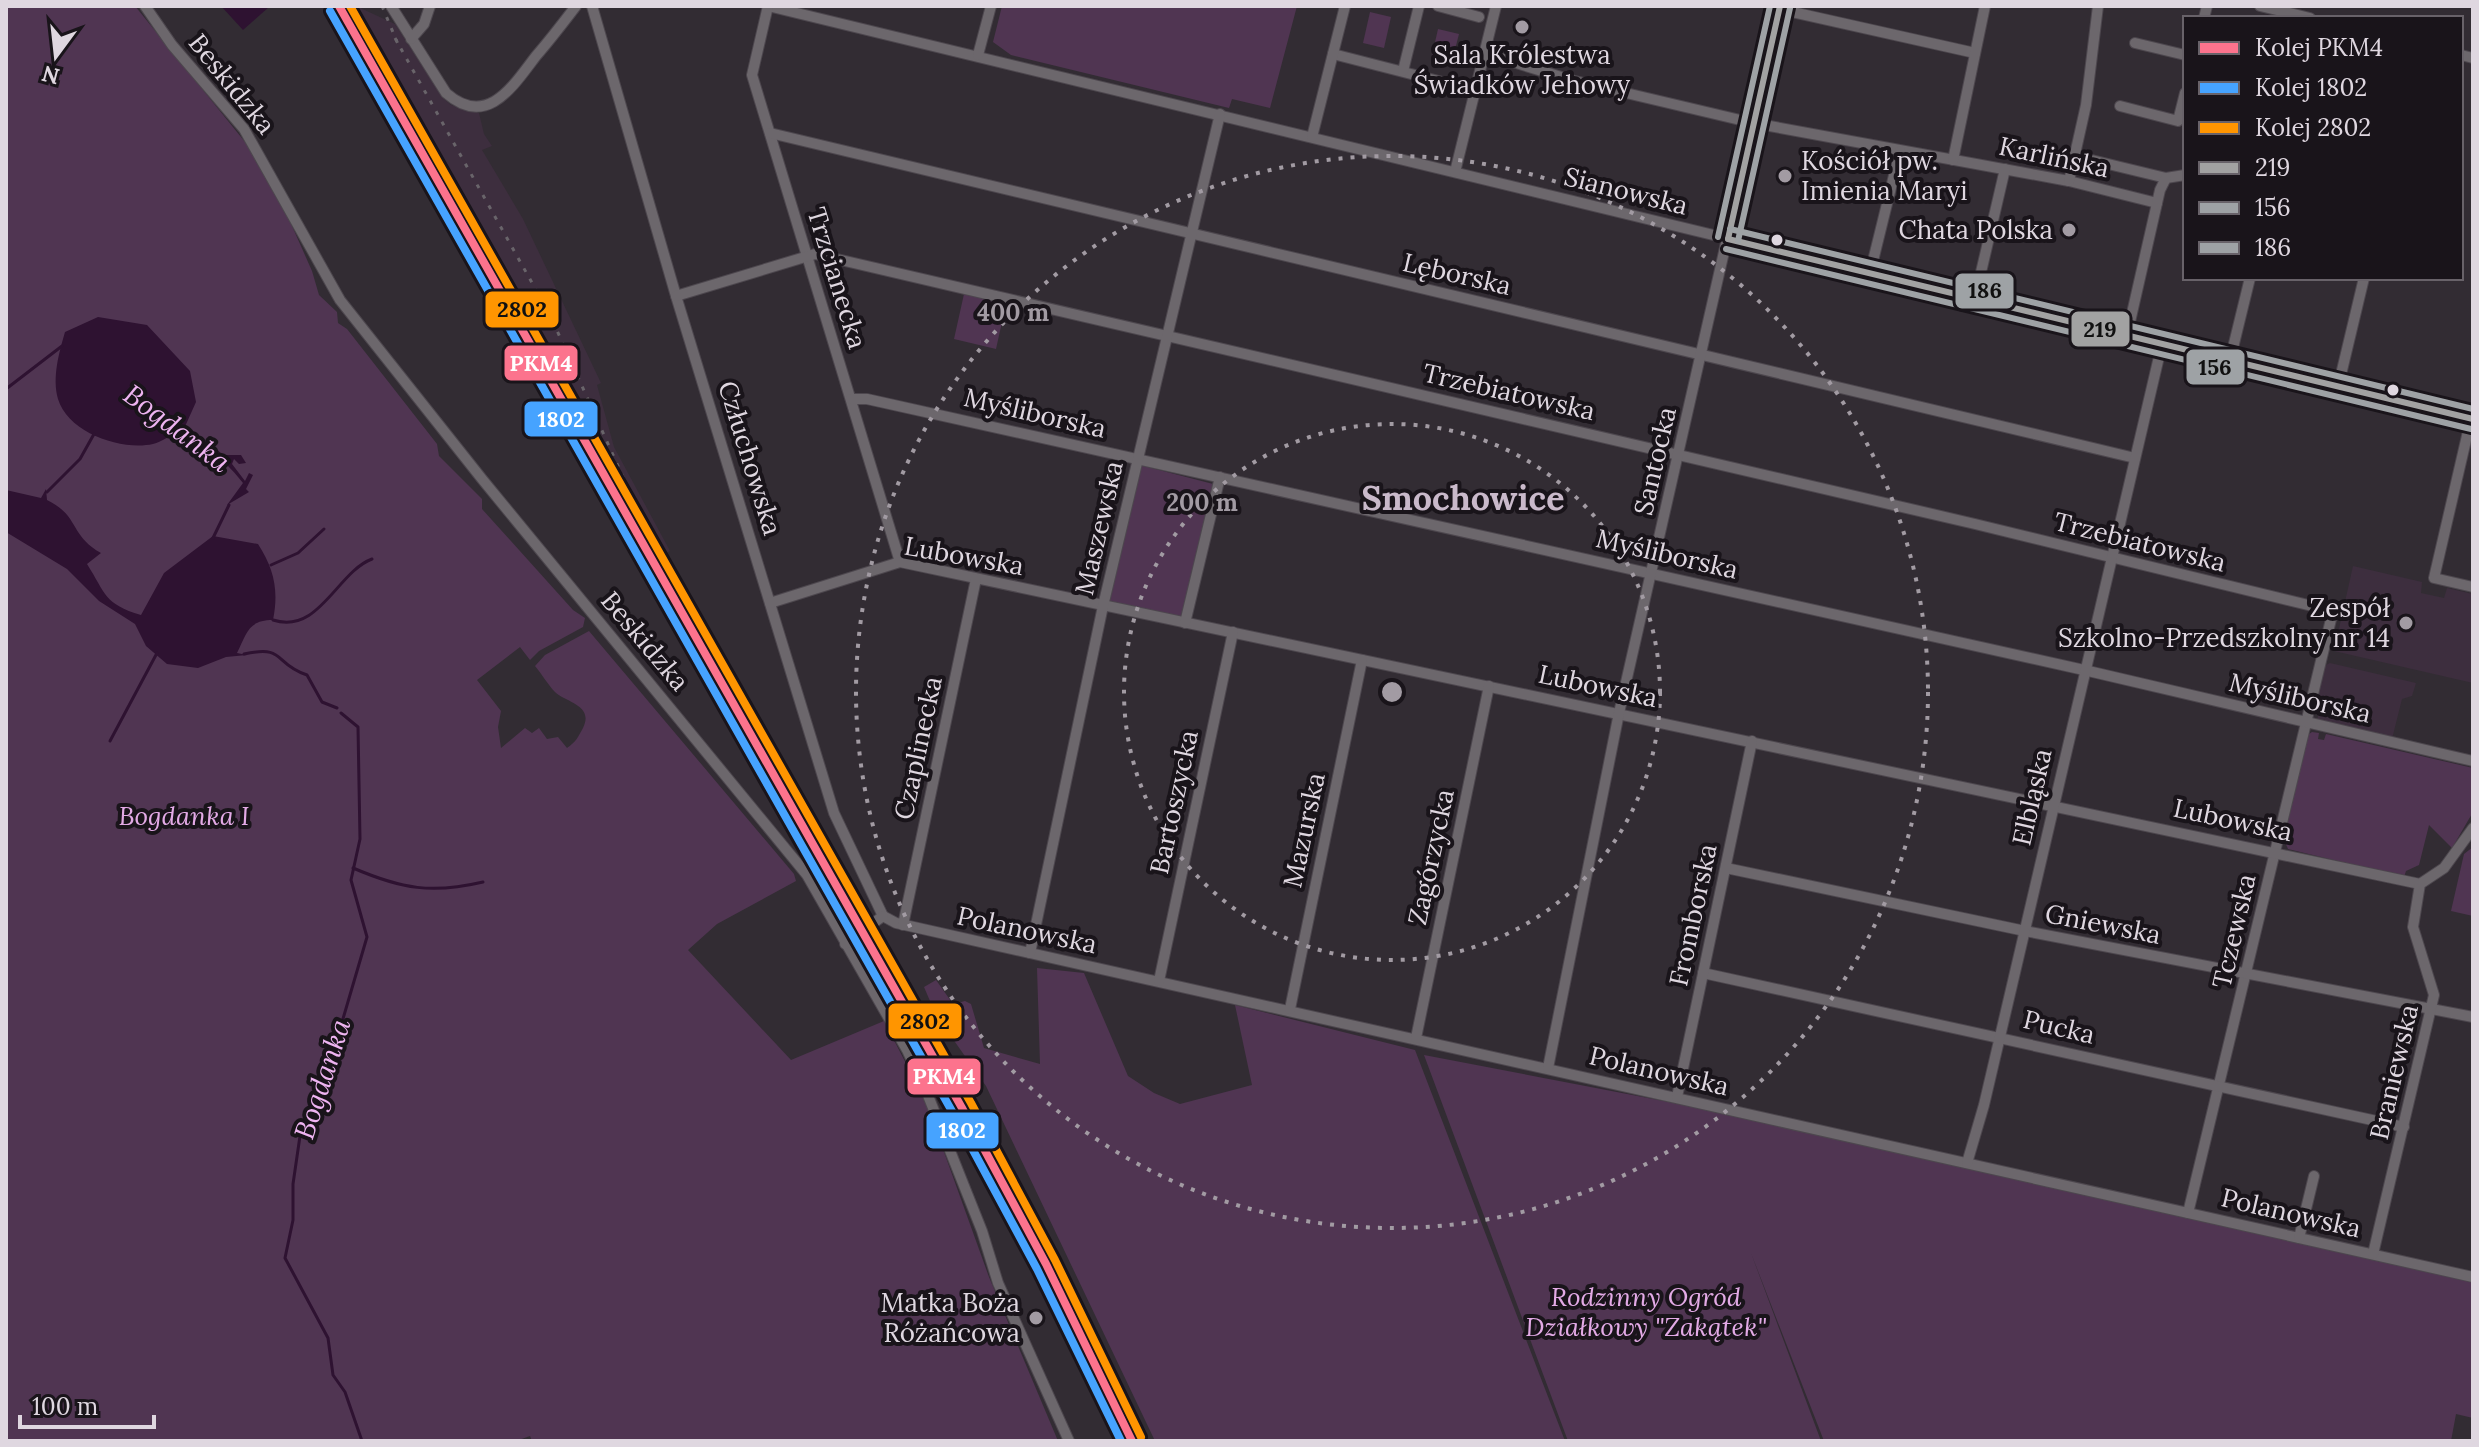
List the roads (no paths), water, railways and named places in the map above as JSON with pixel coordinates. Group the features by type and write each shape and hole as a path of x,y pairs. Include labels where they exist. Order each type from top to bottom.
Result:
{"street":[{"name":"Beskidzka","path":"145,6 172,45 244,129 321,271 349,311 482,479 801,866 907,1050 938,1117 998,1283 1069,1441"},
{"path":"391,6 446,93 464,104 483,106 506,94 576,6"},
{"path":"411,39 424,24 430,6"},
{"name":"Człuchowska","path":"592,6 676,296 838,825 883,916"},
{"name":"Sianowska","path":"768,6 2338,387 2472,416"},
{"name":"Trzcianecka","path":"768,6 752,75 900,562"},
{"path":"978,55 991,6"},
{"path":"1312,137 1345,6"},
{"path":"1403,71 1419,6"},
{"path":"1438,6 1479,17"},
{"path":"1455,172 1496,6"},
{"path":"1953,160 1985,6"},
{"path":"2069,181 2086,105 2098,6"},
{"path":"2260,6 2302,16"},
{"path":"1780,8 1975,53"},
{"name":"Santocka","path":"1548,1068 1619,713 1780,8"},
{"path":"2135,43 2183,55"},
{"name":"Karlińska","path":"1484,53 1571,80 1753,123 2069,181 2157,203"},
{"path":"1333,54 1458,86"},
{"path":"2120,106 2178,121 2183,101"},
{"name":"Maszewska","path":"1030,953 1103,606 1220,114"},
{"name":"Lęborska","path":"770,133 2135,458"},
{"path":"1870,273 1900,151"},
{"path":"2075,156 2166,178 2183,175"},
{"path":"1975,298 2005,169"},
{"path":"2127,335 2157,203 2166,178"},
{"name":"Trzebiatowska","path":"676,296 815,254 2333,611"},
{"path":"2230,360 2250,280"},
{"path":"2338,387 2364,280"},
{"name":"Elbląska","path":"1967,1163 1979,1127 2135,458 2144,442 2162,344"},
{"name":"Myśliborska","path":"851,399 867,399 1652,573 2473,761"},
{"path":"2472,416 2434,578 2473,587"},
{"path":"1185,623 1220,477"},
{"name":"Lubowska","path":"770,603 900,562 2420,884"},
{"name":"Czaplinecka","path":"903,925 976,579"},
{"name":"Tczewska","path":"2188,1213 2333,611"},
{"name":"Bartoszycka","path":"1159,981 1233,632"},
{"name":"Mazurska","path":"1290,1009 1362,660"},
{"name":"Zagórzycka","path":"1416,1038 1489,686"},
{"name":"Fromborska","path":"1677,1097 1752,741"},
{"path":"2420,884 2444,868 2473,828"},
{"name":"Gniewska","path":"1726,868 2025,931 2473,1017"},
{"name":"Braniewska","path":"2373,1254 2434,995 2413,927 2420,884"},
{"path":"845,944 883,916"},
{"name":"Polanowska","path":"883,916 903,925 1290,1009 2473,1277"},
{"name":"Pucka","path":"1703,973 2404,1127"},
{"path":"2299,1238 2314,1176"}],"water":[{"path":"221,6 268,6 269,7 243,30"},
{"path":"98,317 147,325 190,371 196,402 183,431 212,445 223,455 241,455 246,463 239,464 234,459 232,464 245,481 249,473 253,475 246,489 249,492 227,505 243,483 216,454 199,442 182,436 181,430 153,444 126,445 84,430 64,411 58,399 56,374 65,332"},
{"path":"46,489 47,500 65,512 84,539 101,553 87,564 107,597 120,607 141,615 164,573 213,536 258,544 274,580 273,620 258,622 249,629 237,653 247,655 226,657 198,668 167,664 146,646 135,624 99,601 67,569 6,532 6,490 41,498"}],"waterway":[{"name":"Bogdanka","path":"6,389 62,346"},
{"path":"47,492 80,459 94,434"},
{"name":"Bogdanka","path":"213,538 229,505"},
{"path":"271,565 298,553 324,529"},
{"path":"273,620 289,622 303,619 327,600 348,576 372,559"},
{"path":"110,741 157,653"},
{"name":"Bogdanka","path":"244,654 274,654 307,675 322,702 337,708"},
{"name":"Bogdanka","path":"341,713 358,727 360,839 351,880 367,937 335,1046 300,1136 293,1184 293,1220 285,1258 328,1338 333,1375 345,1392 362,1441"},
{"path":"353,868 387,881 417,887 448,888 483,882"}],"railway":[{"path":"382,6 400,49"},
{"path":"395,38 550,315 663,566"}],"rail line":[{"name":"PKM4","path":"339,6 962,1108 1046,1264 1132,1441"},
{"name":"2802","path":"350,6 971,1103 1055,1260 1141,1437"},
{"name":"1802","path":"330,11 953,1113 1037,1269 1121,1441"}],"place":[{"name":"Sala Królestwa Świadków Jehowy","path":"1522,27"},
{"name":"Kościół pw. Imienia Maryi","path":"1785,176"},
{"name":"Chata Polska","path":"2069,230"},
{"name":"Zespół Szkolno-Przedszkolny nr 14","path":"2406,623"},
{"name":"Matka Boża Różańcowa","path":"1036,1318"}],"district":[{"name":"Smochowice","path":"1463,498"}],"park label":[{"name":"Bogdanka I","path":"184,816"},
{"name":"Rodzinny Ogród Działkowy \"Zakątek\"","path":"1646,1312"}]}
